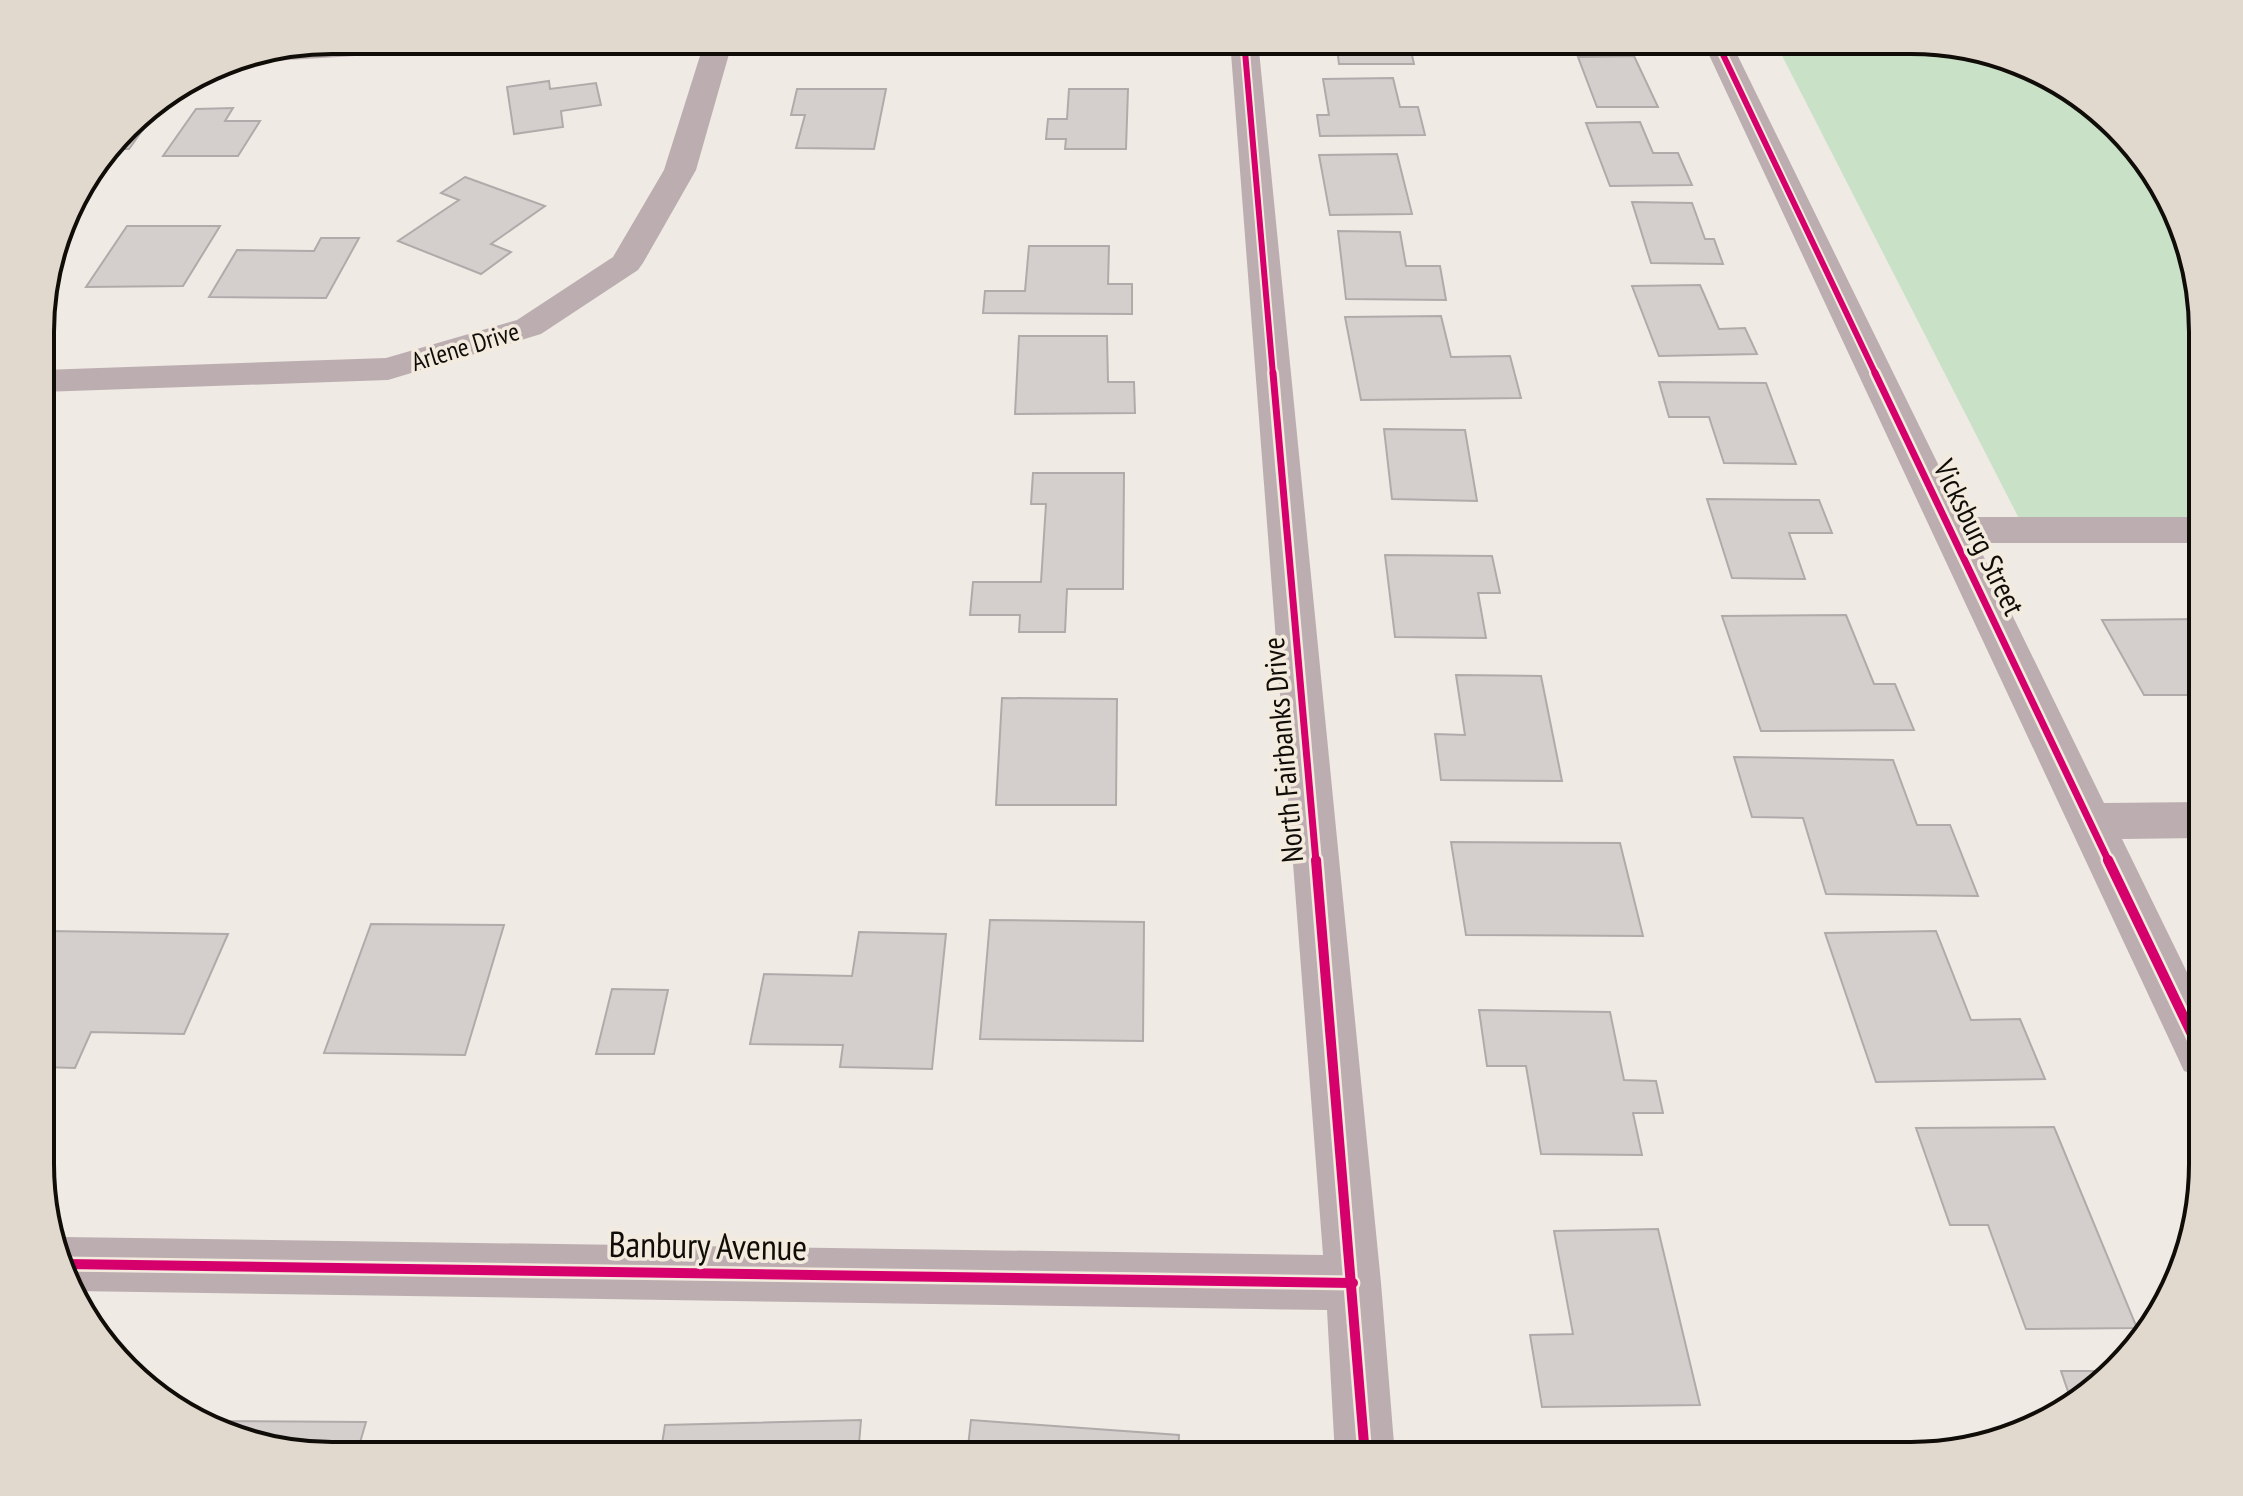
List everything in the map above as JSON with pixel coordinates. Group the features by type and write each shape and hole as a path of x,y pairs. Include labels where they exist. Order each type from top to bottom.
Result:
{"street":[{"name":"North Fairbanks Drive","path":"1245,54 1353,1283 1364,1441"},
{"name":"Vicksburg Street","path":"1723,54 2188,1025"},
{"name":"Arlene Drive","path":"54,381 388,369 529,327 626,263 680,170 715,55"},
{"path":"1949,530 2188,530"},
{"path":"2092,821 2188,820"},
{"name":"Banbury Avenue","path":"73,1264 1353,1283"}],"green space":[{"path":"1781,54 1948,56 1983,63 2018,75 2066,101 2108,135 2152,193 2168,225 2180,260 2188,313 2188,538 2029,538"}],"building":[{"path":"1338,54 1412,54 1414,64 1339,64"},
{"path":"1634,56 1658,107 1597,107 1578,57"},
{"path":"1393,78 1400,107 1418,107 1425,135 1320,136 1317,115 1329,115 1323,79"},
{"path":"549,81 550,89 596,83 601,105 561,111 563,127 514,134 507,87"},
{"path":"797,89 886,89 874,149 796,148 805,115 791,115"},
{"path":"1069,89 1128,89 1126,149 1065,149 1066,139 1046,139 1048,119 1067,119"},
{"path":"233,108 225,121 260,121 238,156 163,156 196,109"},
{"path":"1640,122 1653,153 1678,153 1692,185 1610,186 1586,123"},
{"path":"144,128 129,149 123,149"},
{"path":"1397,154 1412,214 1330,215 1319,155"},
{"path":"465,177 545,206 491,244 511,252 481,274 398,241 459,200 441,193"},
{"path":"1632,202 1692,203 1705,239 1714,239 1723,264 1651,263"},
{"path":"127,226 220,226 183,286 86,287"},
{"path":"1338,231 1400,232 1406,266 1440,266 1446,300 1346,299"},
{"path":"321,238 359,238 326,298 209,297 237,250 314,251"},
{"path":"1029,246 1109,246 1108,284 1132,284 1132,314 983,313 985,291 1025,291"},
{"path":"1700,285 1719,329 1745,328 1757,354 1659,356 1632,286"},
{"path":"1441,316 1451,357 1510,356 1521,398 1361,400 1345,317"},
{"path":"1019,336 1107,336 1108,382 1134,382 1135,413 1015,414"},
{"path":"1659,382 1766,383 1796,464 1724,463 1709,417 1669,417"},
{"path":"1384,429 1465,430 1477,501 1392,499"},
{"path":"1033,473 1124,473 1123,589 1067,589 1065,632 1019,632 1020,615 970,615 973,582 1041,582 1046,504 1031,504"},
{"path":"1707,499 1819,500 1832,533 1789,533 1805,579 1732,578"},
{"path":"1385,555 1492,556 1500,593 1478,593 1486,638 1395,637"},
{"path":"1846,615 1874,684 1895,684 1914,730 1761,731 1722,616"},
{"path":"2188,619 2188,695 2144,695 2102,620"},
{"path":"1456,675 1541,676 1562,781 1441,780 1435,734 1465,735"},
{"path":"1002,698 1117,699 1116,805 996,805"},
{"path":"1734,757 1893,760 1917,825 1950,825 1978,896 1826,894 1803,818 1752,817"},
{"path":"1451,842 1620,843 1643,936 1466,935"},
{"path":"990,920 1144,922 1143,1041 980,1039"},
{"path":"371,924 504,925 465,1055 324,1053"},
{"path":"54,931 228,934 184,1034 91,1032 75,1068 54,1067"},
{"path":"1936,931 1971,1020 2020,1019 2045,1079 1876,1082 1825,933"},
{"path":"859,932 946,934 932,1069 840,1067 843,1045 750,1044 764,974 852,976"},
{"path":"612,989 668,990 654,1054 596,1054"},
{"path":"1479,1010 1610,1012 1624,1080 1656,1081 1663,1113 1633,1113 1642,1155 1541,1154 1526,1066 1487,1066"},
{"path":"2054,1127 2136,1328 2026,1329 1988,1225 1950,1225 1916,1128"},
{"path":"1658,1229 1700,1405 1542,1407 1530,1335 1573,1334 1554,1231"},
{"path":"2061,1371 2096,1371 2080,1385 2068,1393"},
{"path":"861,1420 859,1442 662,1442 665,1425"},
{"path":"971,1420 1179,1435 1179,1441 969,1442"},
{"path":"225,1421 366,1422 360,1442 332,1442 295,1440"}],"cycle path":[{"path":"1245,54 1353,1283 1364,1441"},
{"path":"1723,54 2188,1026"},
{"path":"73,1264 1353,1283"}]}
